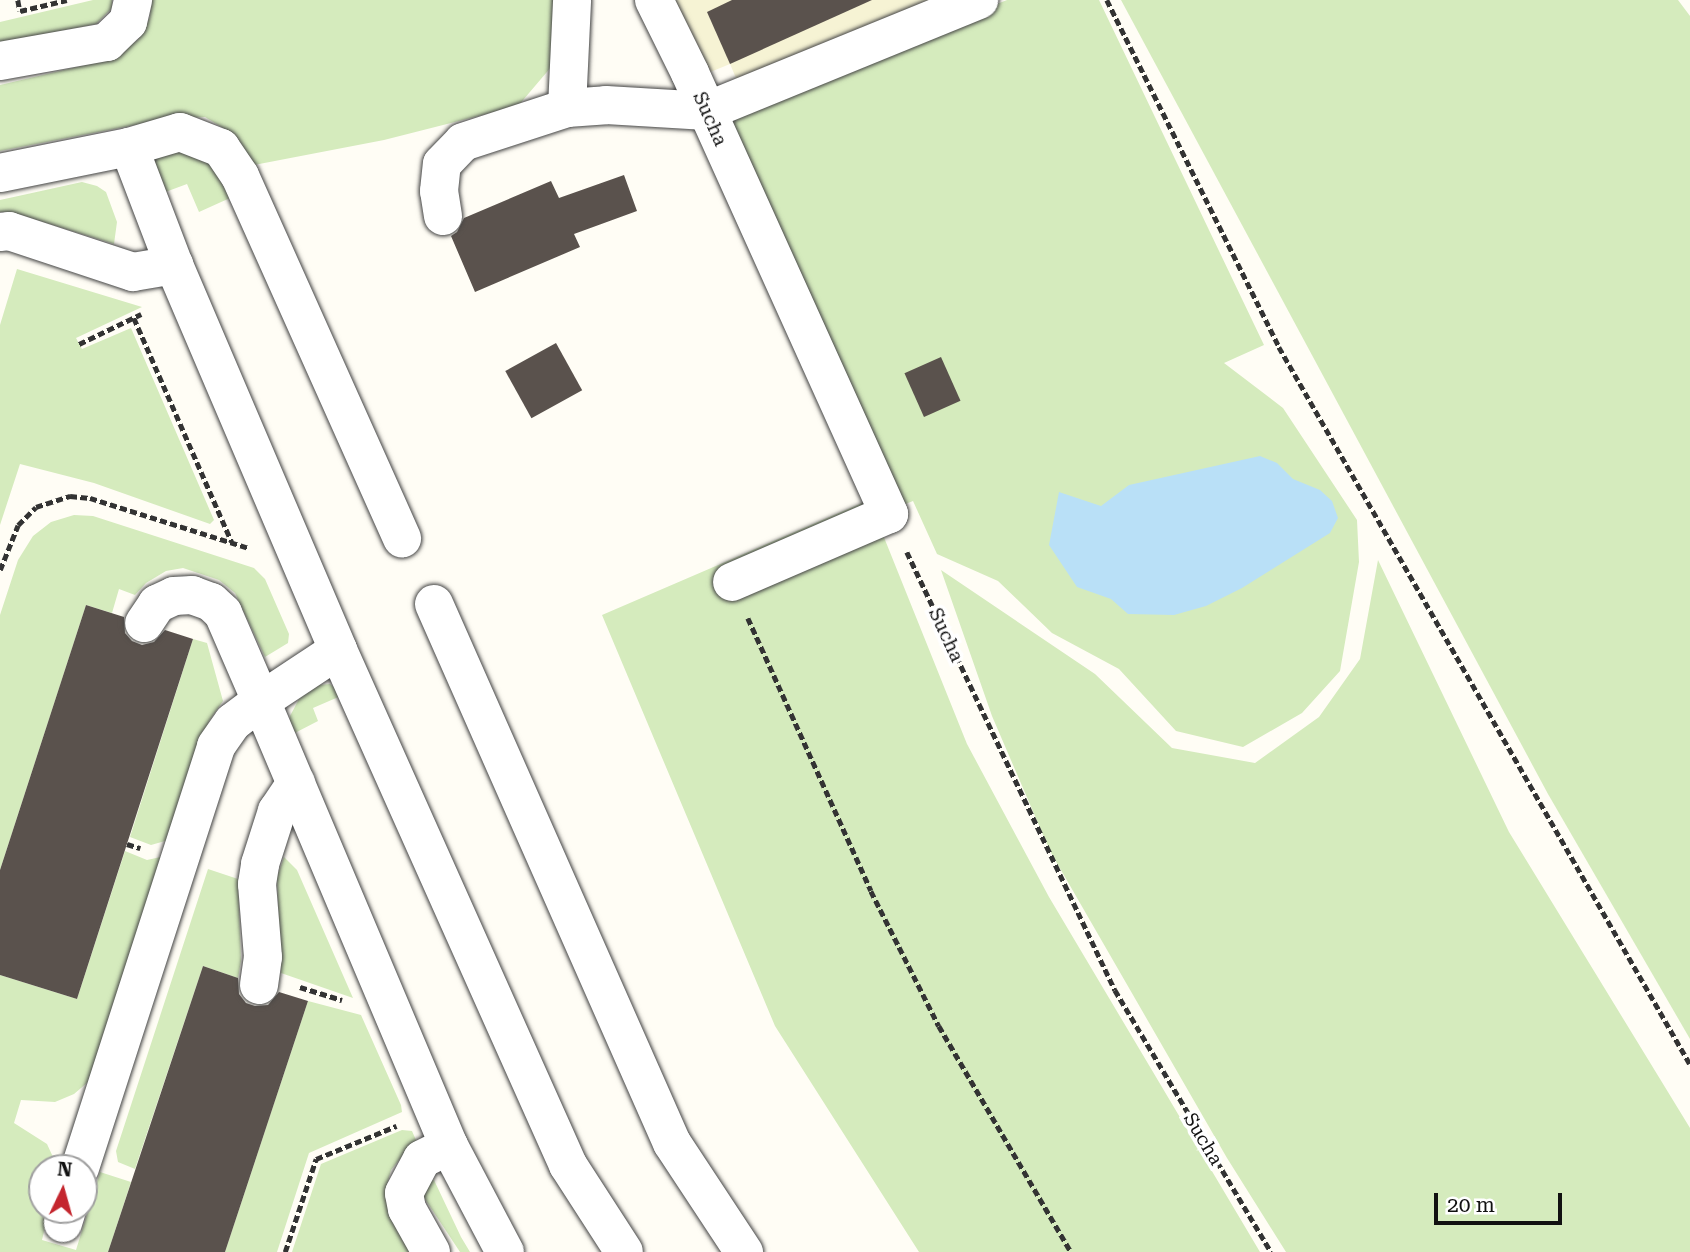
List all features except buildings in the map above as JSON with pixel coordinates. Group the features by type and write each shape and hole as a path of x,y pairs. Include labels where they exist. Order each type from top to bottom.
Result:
{"street":[{"path":"0,61 107,42 128,22 133,0"},
{"path":"567,108 572,0"},
{"name":"Sucha","path":"654,0 889,514"},
{"path":"443,216 439,191 442,164 463,142 567,108 606,105 707,111 979,0"},
{"path":"0,173 129,147 180,132 221,148 240,176 402,538"},
{"path":"129,147 174,265 338,650 568,1165 624,1252"},
{"path":"0,232 9,231 133,272 174,265"},
{"path":"732,582 889,514"},
{"path":"144,623 157,604 174,596 192,595 211,602 223,613 296,783 439,1150 505,1252"},
{"path":"434,604 673,1143 744,1252"},
{"path":"84,1154 216,746 233,722 338,650"},
{"path":"260,980 257,884 260,864 277,811 296,783"},
{"path":"431,1252 407,1209 404,1193 422,1159 439,1150"}],"path":[{"path":"18,0 20,11 67,0"},
{"path":"1107,0 1279,347 1690,1064"},
{"path":"134,317 232,543"},
{"name":"Sucha","path":"889,514 1115,990 1272,1252"},
{"path":"732,582 871,891 940,1026 1071,1252"},
{"path":"127,844 153,852 186,837"},
{"path":"260,980 351,1003"},
{"path":"285,1252 316,1159 414,1119 439,1150"}],"shaded area":[{"path":"670,0 938,0 739,85 730,64 703,75"}],"green space":[{"path":"93,0 112,0 112,8 96,24 0,43 0,22"},
{"path":"151,0 557,0 552,66 518,106 384,140 254,165 231,133 205,117 166,119 0,151 0,85 111,59 139,39 150,17"},
{"path":"1007,0 1099,0 1264,345 1224,363 1283,408 1357,520 1359,562 1340,671 1302,713 1243,747 1176,731 1119,669 1052,633 998,581 937,554 913,501 898,507 722,115"},
{"path":"1121,0 1678,0 1690,16 1690,1039 1548,794"},
{"path":"172,149 207,157 230,198 199,212 187,184 160,194 151,160"},
{"path":"82,182 106,192 117,222 114,244 11,212 0,212 0,200"},
{"path":"17,269 142,307 76,338 82,349 131,328 214,520 210,524 94,483 20,464 0,525 0,325"},
{"path":"869,500 967,744 1049,897 1260,1252 919,1252 775,1026 602,615"},
{"path":"74,515 93,516 254,568 265,579 289,634 288,643 265,657 235,593 219,580 183,568 166,571 146,583 135,595 119,589 112,613 86,605 0,870 0,615 18,560 33,536 51,522"},
{"path":"1378,560 1509,832 1690,1128 1690,1252 1286,1252 1227,1158 1050,851 992,716 941,570 1095,674 1172,748 1255,763 1319,717 1360,659"},
{"path":"193,639 207,643 223,701 209,721 172,839 151,845 130,837"},
{"path":"330,684 343,695 313,708 318,721 289,736 290,716 299,699 319,685"},
{"path":"125,851 147,860 165,856 88,1082 74,1094 55,1102 21,1100 14,1123 47,1144 52,1154 28,1154 28,1224 46,1224 42,1240 76,1250 84,1224 98,1224 100,1172 131,1182 108,1252 0,1252 0,975 77,999"},
{"path":"284,857 297,870 353,998 281,973 277,877"},
{"path":"208,869 238,879 241,961 238,978 203,966 135,1169 118,1162 116,1151"},
{"path":"308,1001 361,1015 402,1112 309,1153 277,1252 225,1252"},
{"path":"402,1130 412,1131 419,1147 404,1154 391,1170 387,1185 417,1252 292,1252 321,1164"},
{"path":"434,1180 470,1252 460,1252 423,1196 423,1185"}],"water":[{"path":"1260,456 1277,463 1293,479 1320,490 1332,501 1338,518 1330,533 1242,588 1206,606 1174,615 1128,614 1111,599 1077,587 1049,545 1059,492 1101,506 1129,485"}]}
